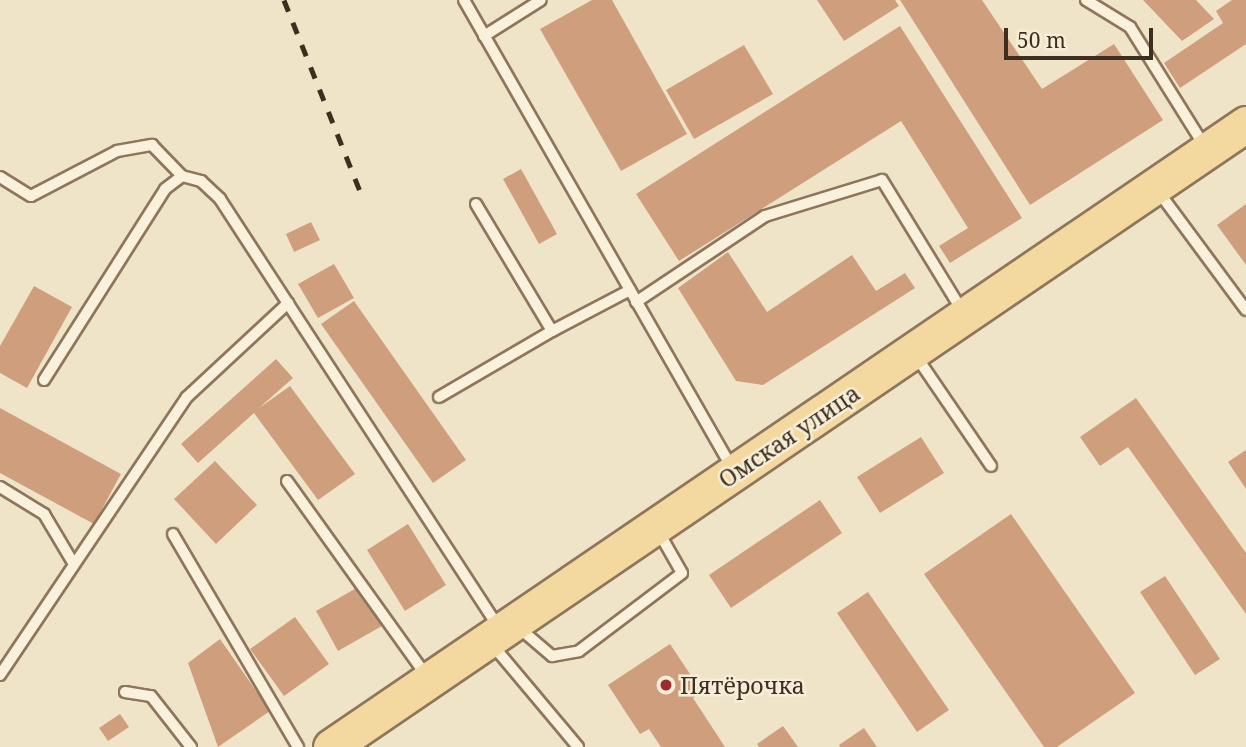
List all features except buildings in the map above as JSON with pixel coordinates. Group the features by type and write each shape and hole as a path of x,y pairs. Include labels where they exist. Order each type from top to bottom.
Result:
{"main road":[{"name":"Омская улица","path":"331,747 1246,124"}],"lane":[{"path":"464,0 735,472"},
{"path":"484,36 541,0"},
{"path":"1086,0 1129,27 1208,150"},
{"path":"0,177 30,196 117,151 152,145 182,176 201,181 220,199 578,747"},
{"path":"44,380 164,189 182,176"},
{"path":"636,302 765,216 882,180 965,316"},
{"path":"1155,187 1246,310"},
{"path":"476,204 552,331"},
{"path":"439,397 552,331 630,290"},
{"path":"0,675 72,561 187,397 288,303"},
{"path":"913,352 991,467"},
{"path":"287,481 430,680"},
{"path":"0,487 44,514 72,561"},
{"path":"501,631 552,656 579,651 682,573 656,526"},
{"path":"173,534 298,747"},
{"path":"125,692 151,696 191,747"}],"railway":[{"path":"284,0 363,199"}],"place":[{"name":"Пятёрочка","path":"666,685"}]}
